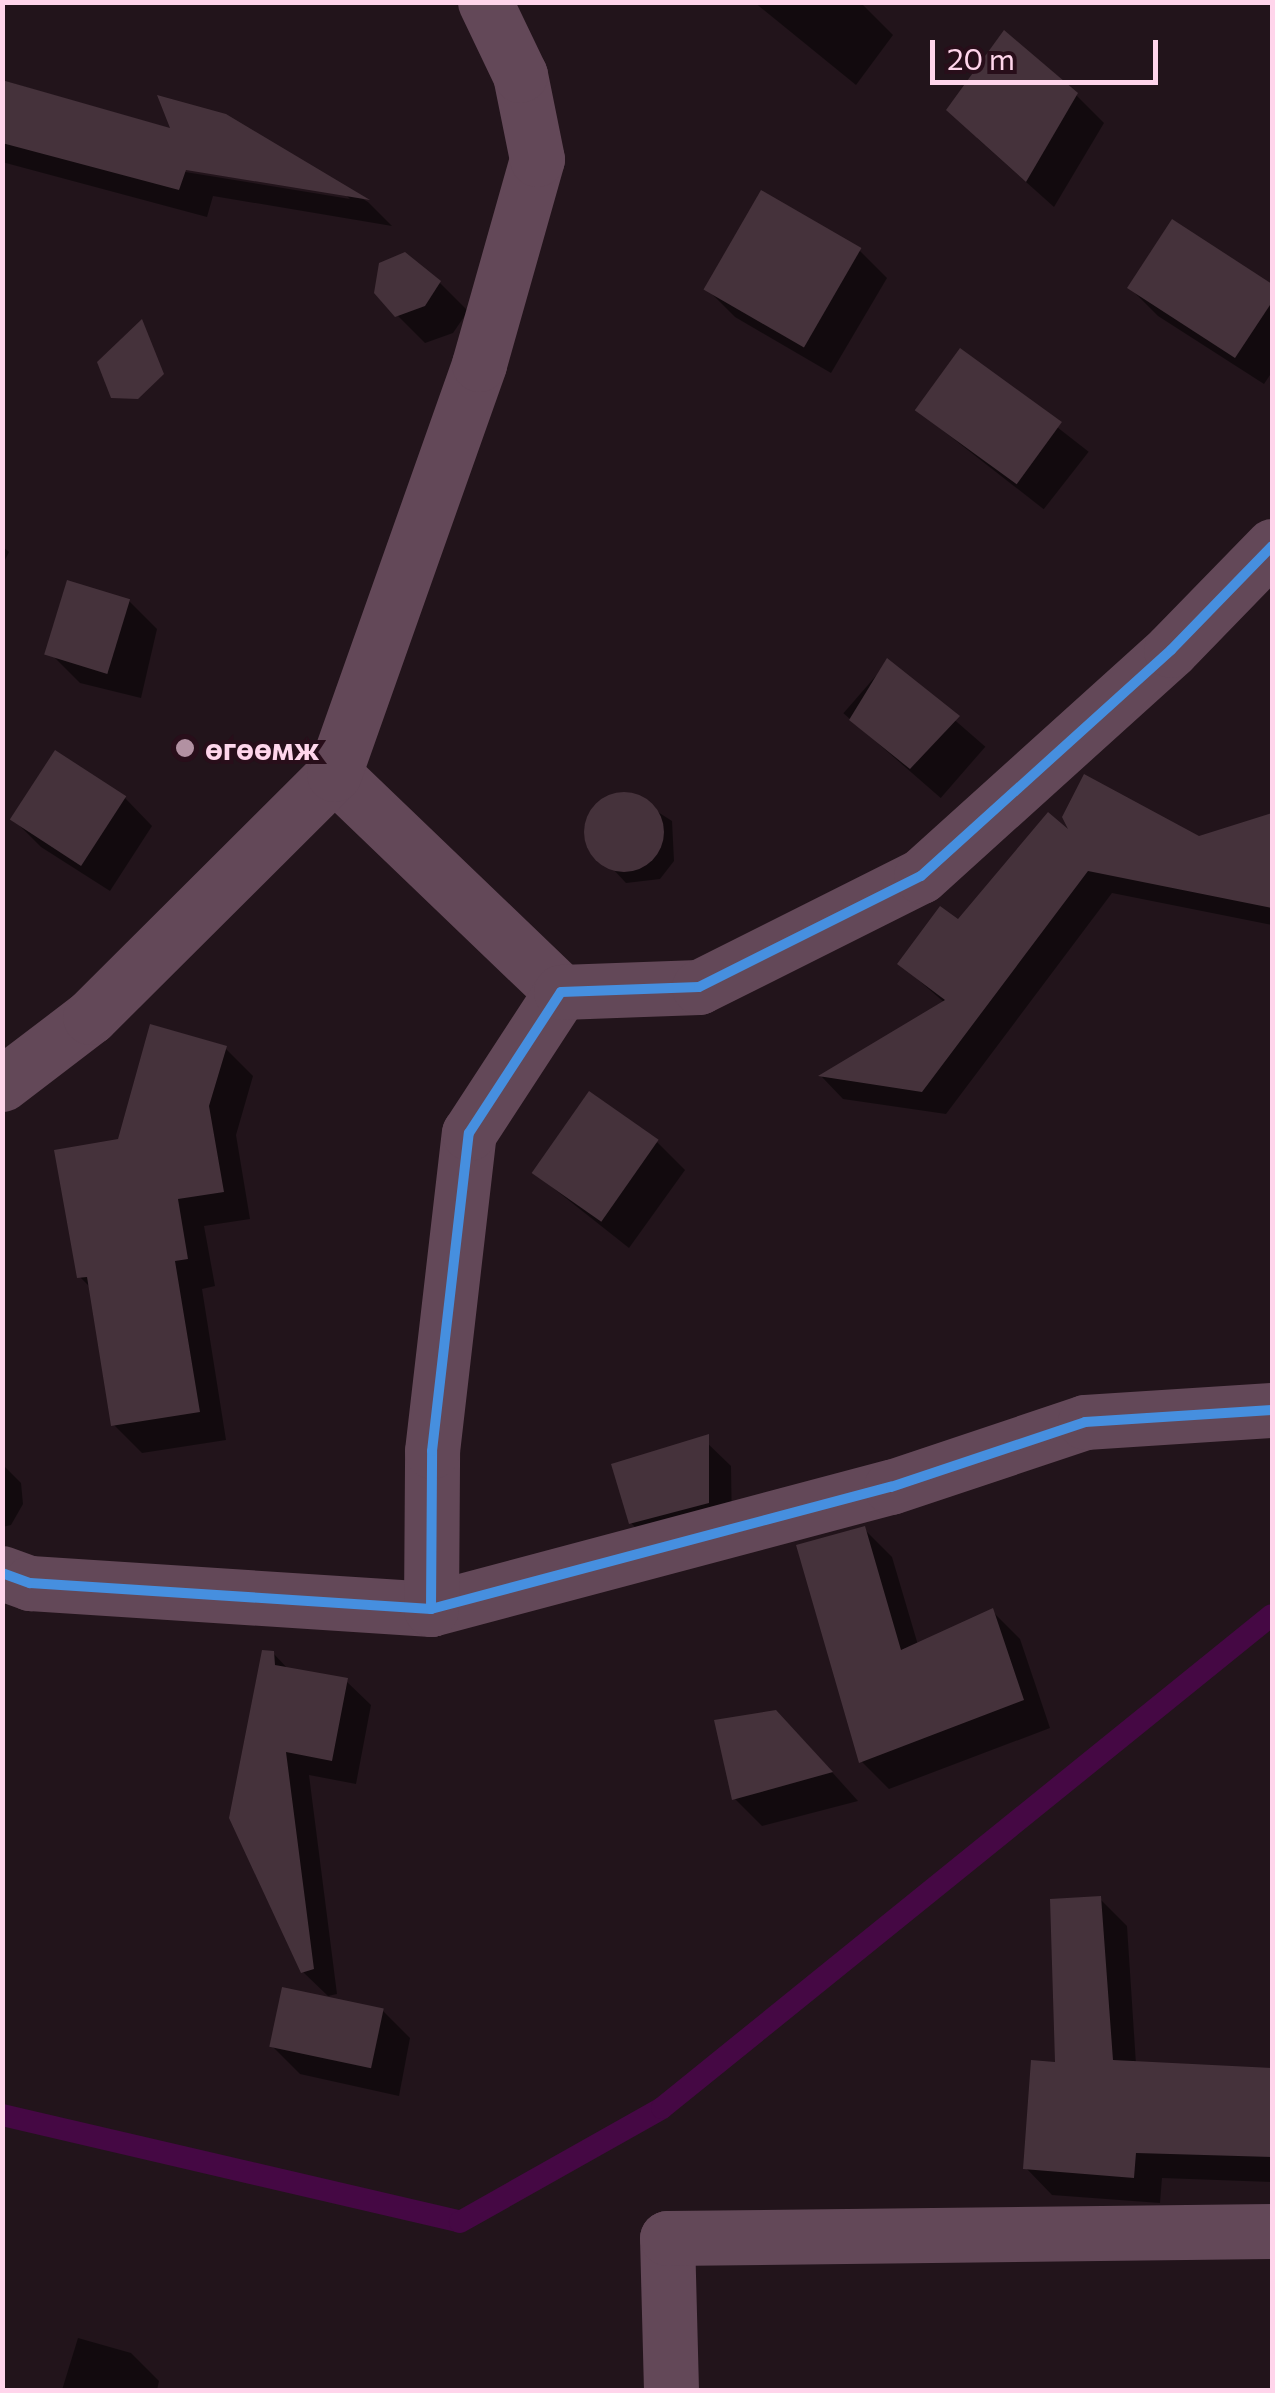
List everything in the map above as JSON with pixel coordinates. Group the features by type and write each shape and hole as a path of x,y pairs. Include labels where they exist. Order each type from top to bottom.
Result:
{"street":[{"path":"2,1084 90,1017 334,774 478,364 537,159 520,75 484,2"},
{"path":"334,774 561,992 700,987 921,876 1171,650 1272,546"},
{"path":"431,1608 432,1452 469,1133 561,992"},
{"path":"2,1573 30,1583 431,1608 891,1487 1085,1422 1272,1410"},
{"path":"671,2390 667,2238 1272,2231"}],"building":[{"path":"1004,30 1078,93 1026,182 946,110"},
{"path":"2,80 170,128 157,95 226,114 370,200 186,170 179,190 2,143"},
{"path":"761,190 861,248 804,348 704,290"},
{"path":"1172,219 1272,284 1272,302 1235,358 1127,288"},
{"path":"405,252 441,281 425,306 395,317 374,293 379,263"},
{"path":"142,319 164,374 138,399 111,398 97,362"},
{"path":"960,348 1062,422 1017,484 915,410"},
{"path":"67,580 130,599 107,674 44,655"},
{"path":"887,658 960,716 910,769 849,720"},
{"path":"55,750 126,796 81,866 10,820"},
{"path":"1084,774 1199,836 1272,813 1272,908 1088,871 922,1092 818,1076 945,1000 897,964 940,906 958,919 1048,812 1068,829 1062,817"},
{"path":"624,792 639,795 652,804 661,817 661,847 652,860 639,869 624,872 609,869 596,860 587,847 584,832 587,817 596,804 609,795"},
{"path":"150,1024 227,1046 209,1106 224,1192 178,1199 188,1259 175,1261 200,1412 111,1426 87,1277 77,1278 54,1150 118,1139"},
{"path":"589,1091 659,1140 601,1222 532,1173"},
{"path":"709,1434 709,1503 629,1524 611,1464"},
{"path":"865,1526 901,1650 993,1608 1024,1700 859,1763 796,1545"},
{"path":"262,1650 274,1651 275,1665 348,1678 332,1761 286,1752 314,1969 301,1973 229,1818"},
{"path":"776,1710 833,1772 732,1800 714,1720"},
{"path":"1101,1896 1113,2060 1272,2068 1272,2157 1136,2153 1134,2178 1023,2169 1031,2060 1055,2062 1050,1899"},
{"path":"282,1987 384,2009 371,2068 269,2047"}],"waterway":[{"path":"2,2115 460,2222 662,2108 1272,1615"}],"cycle path":[{"path":"431,1609 432,1451 469,1133 561,992 699,987 921,876 1171,650 1272,546"},
{"path":"2,1573 30,1583 431,1609 891,1487 1085,1422 1272,1410"}],"place":[{"name":"өгөөмж","path":"185,748"}]}
